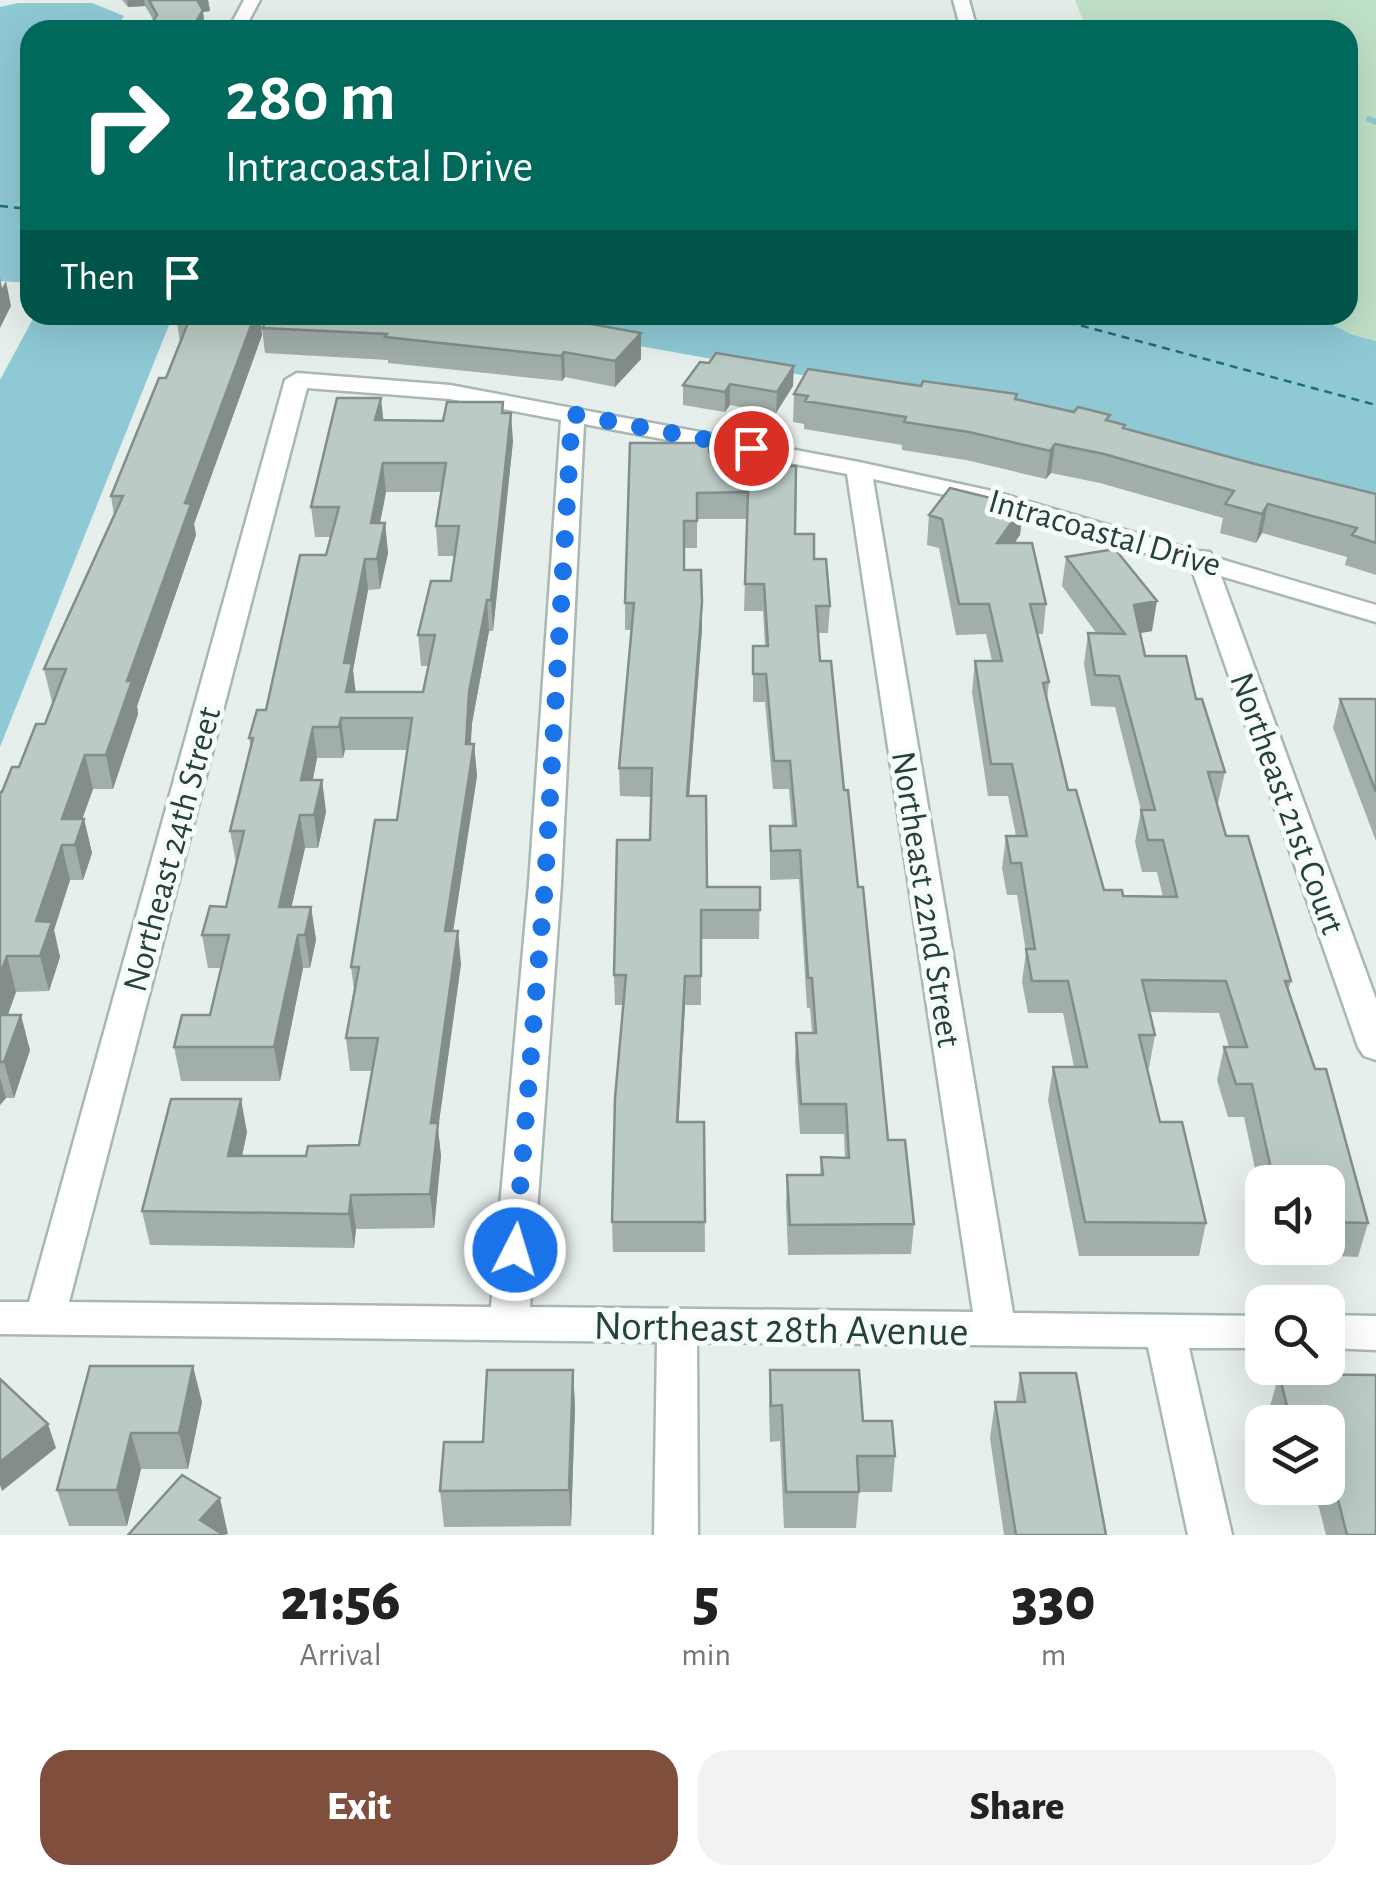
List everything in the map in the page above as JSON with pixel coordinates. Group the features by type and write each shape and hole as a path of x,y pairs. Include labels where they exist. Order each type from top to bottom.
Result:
{"street":[{"name":"Intracoastal Drive","path":"297,380 450,392 858,468 984,496 1201,558 1376,614"},
{"name":"Northeast 24th Street","path":"45,1318 297,380"},
{"path":"509,1324 545,884 572,414"},
{"name":"Northeast 22nd Street","path":"858,468 996,1329"},
{"name":"Northeast 21st Court","path":"1201,558 1376,1047"},
{"name":"Northeast 28th Avenue","path":"0,1318 1245,1332"},
{"path":"676,1535 677,1325"},
{"path":"1165,1331 1210,1535"},
{"path":"1345,1332 1376,1333"}],"green space":[{"path":"1075,0 1376,0 1376,341 1334,325 1358,325 1358,20 1083,20"}],"water":[{"path":"18,3 92,3 124,16 121,20 20,20 20,282 0,281 0,7"},
{"path":"30,325 169,325 0,747 0,380"},
{"path":"521,325 1334,325 1376,341 1376,515 1025,415"}],"building":[{"path":"149,0 197,0 203,10 197,20 154,20 157,15"},
{"path":"187,325 251,325 185,503 191,504 127,681 132,681 106,755 85,755 62,819 84,819 75,845 62,845 36,921 52,922 40,956 7,956 0,974 0,792 12,767 19,767 36,724 45,724 66,669 44,669 123,496 111,496 159,378 166,378"},
{"path":"597,325 641,333 615,361 564,352 561,356 385,337 387,334 262,328"},
{"path":"716,353 794,366 777,392 730,384 725,392 683,385 700,362 709,363"},
{"path":"808,369 921,386 923,381 1017,394 1015,399 1074,412 1078,407 1110,415 1106,420 1125,425 1123,428 1376,494 1376,543 1352,535 1357,528 1268,504 1262,514 1225,504 1234,491 1104,454 1055,444 1050,451 904,422 906,417 805,401 808,396 794,394"},
{"path":"337,398 381,398 375,420 443,421 447,402 503,402 502,413 511,413 491,600 487,600 469,692 466,744 474,744 445,931 458,931 431,1123 438,1123 430,1194 351,1195 349,1214 142,1211 171,1099 241,1099 228,1156 306,1156 308,1146 359,1145 378,1038 346,1038 359,967 351,967 375,820 397,820 412,718 341,718 339,727 313,727 301,780 322,780 314,815 300,815 279,907 311,907 305,935 298,935 274,1047 174,1047 182,1015 210,1015 229,935 202,935 210,906 226,907 244,831 230,831 253,738 249,738 257,710 266,710 300,555 326,555 339,507 311,507","holes":["383,463 446,463 436,526 459,526 451,581 431,581 418,635 435,635 423,692 346,692 352,663 344,663 365,559 377,559 385,523 371,523"]},
{"path":"630,443 709,443 709,452 759,452 760,466 796,466 795,534 814,534 814,559 826,559 830,606 816,606 820,661 831,661 844,790 848,790 858,887 863,887 888,1140 905,1140 914,1224 790,1225 787,1175 823,1175 821,1157 849,1158 846,1104 801,1104 796,1033 816,1033 812,978 808,978 800,850 771,851 770,826 796,826 790,761 774,761 766,674 753,674 753,646 768,646 764,584 745,584 748,492 697,493 697,521 684,521 684,570 701,570 702,602 687,796 706,796 707,887 760,887 760,910 701,910 701,976 685,976 677,1122 704,1122 705,1222 612,1222 615,1098 626,975 614,975 617,840 650,840 652,768 619,768 634,603 625,603"},
{"path":"950,488 1023,506 997,543 1032,543 1046,604 1030,604 1049,682 1043,683 1068,790 1076,790 1104,890 1122,890 1123,896 1177,897 1163,840 1148,840 1141,810 1155,810 1119,676 1095,675 1088,633 1125,634 1066,557 1115,549 1157,601 1134,605 1145,656 1186,656 1196,699 1202,699 1225,772 1208,772 1226,836 1248,836 1291,981 1285,981 1315,1069 1326,1069 1368,1223 1345,1222 1345,1165 1270,1165 1252,1084 1236,1084 1224,1047 1247,1047 1226,981 1142,980 1155,1035 1139,1035 1160,1122 1182,1122 1206,1223 1085,1222 1053,1067 1087,1067 1068,981 1032,981 1026,949 1035,949 1021,863 1011,863 1006,836 1027,836 1012,764 991,764 975,661 1002,661 989,604 959,604 942,519 929,515"},
{"path":"1340,699 1376,699 1376,792"},
{"path":"0,1015 21,1015 4,1062 0,1062"},
{"path":"90,1366 193,1366 179,1433 131,1433 117,1490 57,1490"},
{"path":"487,1370 573,1370 569,1490 440,1491 444,1442 483,1442"},
{"path":"770,1370 859,1370 863,1421 892,1421 895,1456 857,1456 859,1492 786,1492 782,1405 771,1406"},
{"path":"1020,1373 1076,1373 1106,1535 1016,1535 995,1402 1025,1402"},
{"path":"1345,1375 1376,1375 1376,1535 1347,1535 1339,1505 1345,1505 1345,1405 1287,1405 1282,1385 1345,1385"},
{"path":"0,1379 48,1424 0,1462"},
{"path":"182,1475 220,1498 200,1520 224,1535 128,1535"}],"waterway":[{"path":"1369,119 1376,122"}],"ferry route":[{"path":"0,206 20,208"},
{"path":"1079,325 1376,405"}],"route":[{"path":"515,1250 545,884 572,414 751,448"}]}
